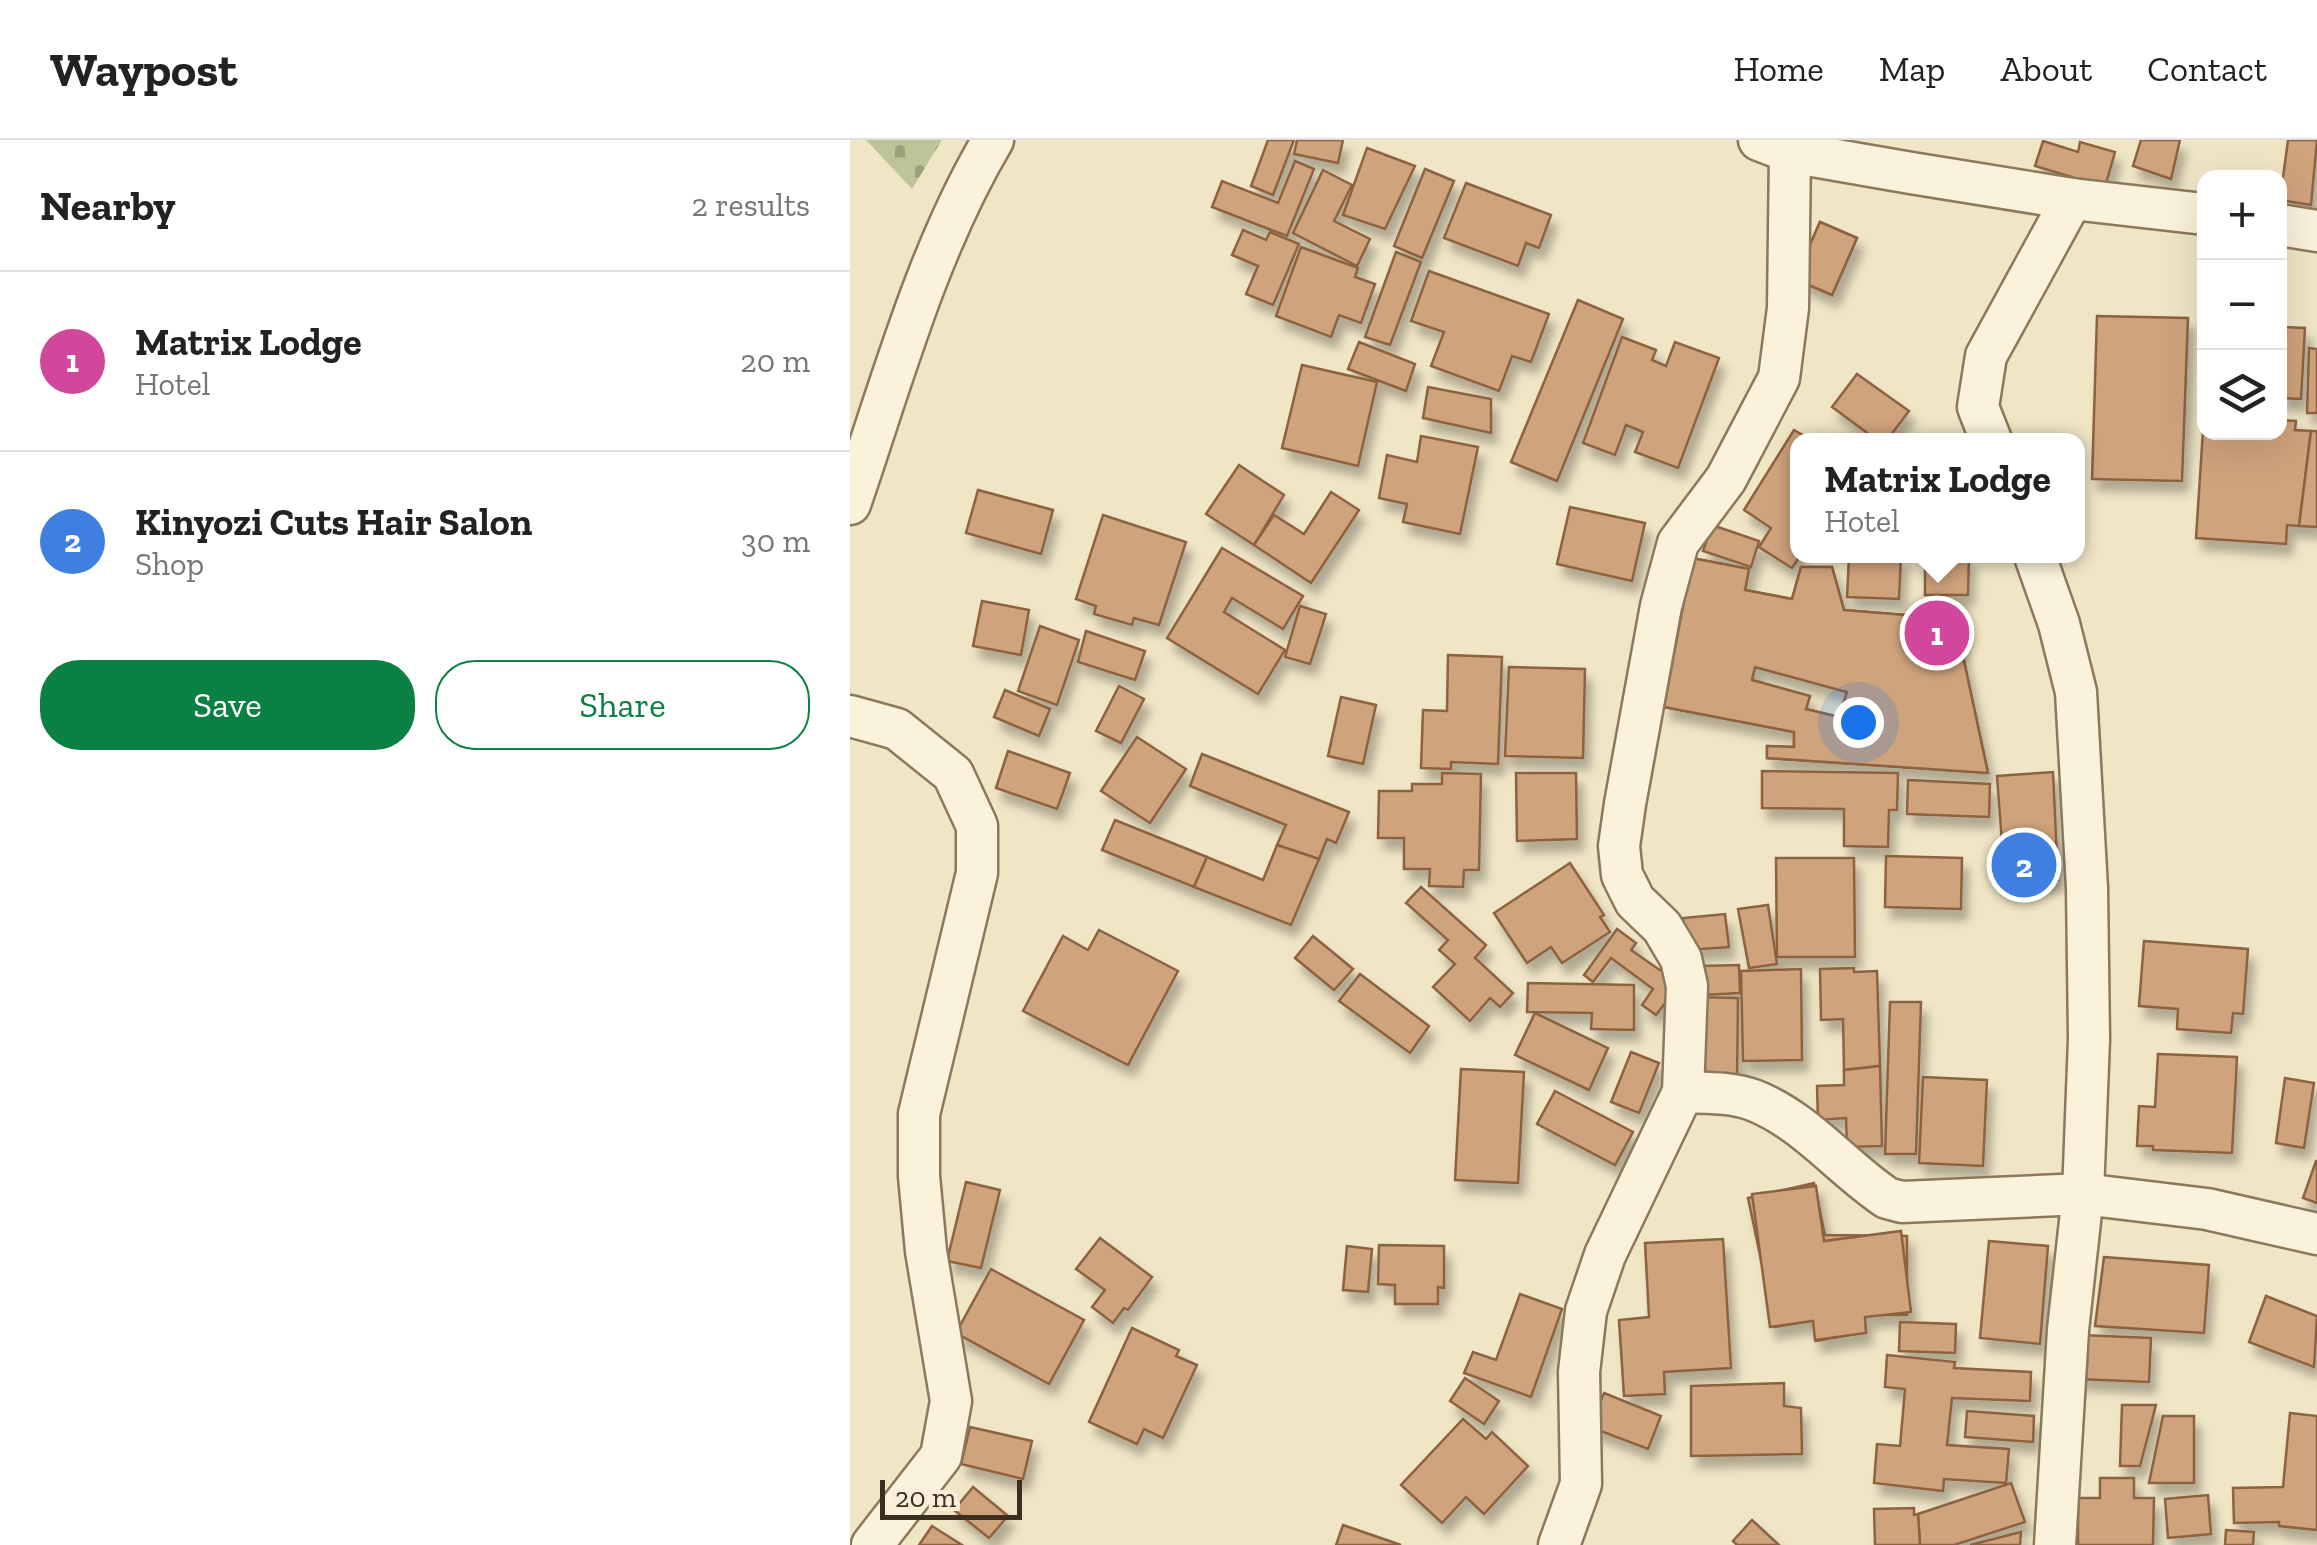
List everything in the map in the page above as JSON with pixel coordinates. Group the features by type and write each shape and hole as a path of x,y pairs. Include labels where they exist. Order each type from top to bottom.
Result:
{"street":[{"path":"850,504 928,282 976,169 993,140"},
{"path":"1559,1545 1582,1484 1579,1372 1586,1311 1605,1255 1683,1092 1687,986 1681,959 1662,927 1635,901 1622,875 1620,846 1661,606 1678,543 1726,479 1779,378 1788,308 1774,146 2072,199 2197,213"},
{"path":"1988,433 1978,407 1986,356 2072,199"},
{"path":"2287,227 2317,231"},
{"path":"2037,563 2059,624 2076,692 2087,888 2089,1040 2083,1194 2068,1330 2055,1545"},
{"path":"850,716 898,729 953,774 977,826 977,873 919,1114 919,1176 926,1251 951,1402 941,1456 872,1545"},
{"path":"1683,1092 1725,1093 1756,1101 1808,1134 1887,1198 1902,1202 2083,1194 2207,1209 2317,1234"}],"green space":[{"path":"866,140 942,140 912,189"}],"building":[{"path":"1268,140 1294,140 1273,195 1251,186"},
{"path":"1297,140 1343,140 1338,163 1294,154"},
{"path":"2141,140 2180,140 2171,179 2133,166"},
{"path":"2288,140 2317,140 2311,205 2287,201 2284,170"},
{"path":"2043,141 2078,152 2080,142 2115,152 2105,187 2035,166"},
{"path":"1367,148 1415,166 1385,229 1343,215"},
{"path":"1295,161 1314,169 1287,236 1212,207 1222,181 1278,203"},
{"path":"1425,169 1454,181 1422,258 1394,246"},
{"path":"1323,170 1352,185 1334,221 1370,239 1357,266 1293,233"},
{"path":"1466,183 1551,215 1539,248 1526,243 1518,266 1444,238"},
{"path":"1820,222 1857,238 1832,295 1795,279"},
{"path":"1820,222 1857,238 1832,295 1795,279"},
{"path":"1243,230 1266,240 1270,232 1299,244 1273,305 1246,294 1258,266 1232,255"},
{"path":"1301,247 1358,268 1355,277 1375,284 1361,323 1339,315 1331,337 1276,316"},
{"path":"1396,252 1421,262 1390,345 1365,337"},
{"path":"1429,271 1549,314 1531,362 1512,356 1499,391 1431,366 1444,332 1411,321"},
{"path":"1578,300 1623,319 1557,481 1511,462"},
{"path":"2097,316 2188,318 2182,481 2092,479"},
{"path":"2287,327 2305,328 2301,399 2287,398"},
{"path":"1622,337 1656,350 1652,360 1666,366 1675,342 1719,358 1678,468 1635,452 1643,432 1626,425 1615,455 1583,443"},
{"path":"1359,342 1415,364 1406,391 1348,369"},
{"path":"2309,348 2317,349 2317,413 2307,413"},
{"path":"1302,365 1377,382 1358,466 1282,448"},
{"path":"1857,374 1909,411 1892,433 1867,433 1832,407"},
{"path":"1428,387 1491,399 1491,433 1423,418"},
{"path":"2287,420 2296,421 2295,430 2311,431 2299,526 2287,525 2286,544 2196,538 2202,440 2287,440"},
{"path":"2311,431 2317,431 2317,527 2299,526"},
{"path":"1421,436 1478,447 1460,534 1403,522 1407,504 1379,498 1387,455 1417,462"},
{"path":"1790,436 1790,563 1795,563 1792,568 1759,547 1771,528 1744,510"},
{"path":"1239,465 1284,495 1254,545 1206,514"},
{"path":"978,490 1053,510 1041,554 966,533"},
{"path":"1331,492 1359,510 1311,583 1254,545 1274,515 1304,534"},
{"path":"1570,507 1645,523 1632,581 1557,564"},
{"path":"1103,515 1186,542 1159,625 1134,618 1132,625 1094,614 1096,606 1076,599"},
{"path":"1712,525 1759,541 1751,567 1703,551"},
{"path":"1222,548 1303,596 1283,629 1232,598 1224,612 1285,650 1258,694 1167,638"},
{"path":"1692,558 1749,569 1745,590 1792,599 1801,567 1832,567 1844,610 1955,619 1988,773 1767,758 1767,746 1794,747 1794,732 1664,707","holes":["1755,667 1847,692 1839,717 1806,709 1810,696 1752,680"]},
{"path":"1692,558 1749,569 1745,590 1792,599 1801,567 1832,567 1844,610 1955,619 1988,773 1767,758 1767,746 1794,747 1794,732 1664,707","holes":["1755,667 1847,692 1839,717 1806,709 1810,696 1752,680"]},
{"path":"1849,563 1901,563 1899,599 1847,597"},
{"path":"1925,563 1969,563 1968,595 1925,595"},
{"path":"982,601 1029,610 1021,655 973,646"},
{"path":"1300,606 1326,614 1310,664 1285,657"},
{"path":"1040,626 1079,640 1057,705 1018,691"},
{"path":"1086,631 1145,651 1135,680 1078,662"},
{"path":"1448,655 1502,657 1498,764 1451,762 1451,769 1421,768 1423,710 1447,711"},
{"path":"1509,667 1585,669 1583,758 1505,756"},
{"path":"1119,686 1144,699 1121,743 1096,731"},
{"path":"1005,690 1050,709 1039,736 994,717"},
{"path":"1341,697 1376,705 1363,764 1328,756"},
{"path":"1137,737 1186,769 1150,823 1101,791"},
{"path":"1008,751 1070,773 1057,809 996,788"},
{"path":"1202,754 1349,812 1336,843 1327,839 1319,859 1277,845 1286,825 1190,786"},
{"path":"1762,771 1898,773 1897,810 1889,810 1888,847 1844,846 1844,809 1762,808"},
{"path":"2053,772 2058,880 2005,884 1997,776"},
{"path":"1442,773 1481,774 1479,870 1464,870 1463,887 1429,886 1430,869 1404,869 1404,838 1378,838 1379,791 1412,791 1412,784 1442,784"},
{"path":"1516,773 1576,773 1577,839 1517,841"},
{"path":"1908,780 1990,784 1989,817 1907,814"},
{"path":"1115,820 1207,857 1194,887 1102,850"},
{"path":"1277,845 1319,859 1291,925 1194,887 1207,857 1263,880"},
{"path":"1886,856 1962,858 1961,909 1885,907"},
{"path":"1776,858 1854,858 1855,957 1777,957"},
{"path":"1570,863 1604,915 1600,917 1610,932 1562,963 1551,947 1527,963 1494,913"},
{"path":"1421,887 1486,945 1475,958 1513,993 1500,1007 1490,998 1470,1021 1433,987 1455,964 1439,950 1448,940 1406,903"},
{"path":"1768,905 1777,964 1749,968 1738,909"},
{"path":"1725,914 1729,947 1687,950 1683,918"},
{"path":"1617,929 1636,943 1631,950 1680,984 1656,1015 1642,1005 1653,989 1611,958 1593,982 1584,975"},
{"path":"1099,930 1178,971 1128,1065 1023,1011 1063,936 1088,950"},
{"path":"1313,936 1353,969 1334,990 1295,958"},
{"path":"2144,941 2248,949 2243,1014 2233,1013 2231,1033 2177,1029 2178,1009 2139,1006"},
{"path":"1739,965 1740,993 1701,995 1699,966"},
{"path":"1854,968 1854,972 1877,971 1880,1066 1844,1070 1843,1019 1821,1020 1820,969"},
{"path":"1801,969 1802,1060 1743,1061 1741,971"},
{"path":"1360,974 1429,1026 1410,1053 1339,1001"},
{"path":"1528,983 1634,985 1634,1030 1591,1029 1592,1013 1527,1012"},
{"path":"1693,997 1738,998 1737,1082 1693,1082"},
{"path":"1890,1002 1921,1002 1916,1154 1885,1154"},
{"path":"1535,1013 1608,1048 1589,1090 1515,1055"},
{"path":"1631,1052 1659,1063 1639,1113 1611,1102"},
{"path":"2158,1054 2237,1057 2232,1153 2137,1146 2139,1106 2155,1107"},
{"path":"1880,1066 1882,1146 1847,1147 1846,1118 1818,1120 1817,1086 1844,1085 1844,1070"},
{"path":"1461,1069 1524,1072 1518,1183 1455,1180"},
{"path":"1923,1077 1987,1080 1983,1166 1919,1163"},
{"path":"2285,1078 2314,1083 2304,1148 2276,1143"},
{"path":"1555,1091 1633,1132 1615,1165 1537,1124"},
{"path":"2317,1161 2317,1203 2303,1198"},
{"path":"966,1182 1000,1190 981,1268 947,1261"},
{"path":"1814,1183 1825,1235 1907,1236 1907,1315 1864,1315 1866,1332 1816,1341 1813,1320 1775,1327 1748,1198"},
{"path":"1816,1186 1824,1241 1901,1231 1911,1312 1865,1317 1866,1333 1815,1340 1813,1321 1770,1327 1752,1194"},
{"path":"1100,1238 1152,1277 1128,1310 1124,1308 1113,1323 1092,1307 1105,1290 1076,1269"},
{"path":"1723,1239 1731,1368 1664,1372 1665,1394 1624,1396 1619,1320 1649,1317 1645,1243"},
{"path":"1989,1241 2048,1246 2040,1344 1980,1338"},
{"path":"1379,1245 1444,1246 1444,1288 1438,1287 1438,1304 1395,1304 1395,1285 1378,1284"},
{"path":"1347,1246 1372,1249 1368,1292 1343,1290"},
{"path":"2104,1257 2209,1265 2204,1333 2095,1326"},
{"path":"991,1269 1084,1320 1049,1384 956,1333"},
{"path":"1520,1294 1562,1309 1531,1397 1464,1373 1473,1352 1496,1360"},
{"path":"2266,1296 2317,1316 2314,1367 2249,1342"},
{"path":"1900,1322 1956,1324 1955,1353 1899,1351"},
{"path":"1132,1328 1179,1350 1176,1356 1197,1365 1163,1438 1144,1429 1137,1444 1089,1422"},
{"path":"2080,1335 2151,1338 2149,1382 2078,1379"},
{"path":"1887,1355 1955,1362 1954,1368 2031,1372 2030,1401 1952,1398 1947,1445 2009,1449 2006,1483 1944,1479 1943,1491 1874,1483 1877,1444 1900,1446 1905,1389 1885,1387"},
{"path":"1465,1378 1499,1401 1484,1424 1450,1401"},
{"path":"1784,1383 1784,1406 1801,1408 1802,1454 1691,1456 1691,1386"},
{"path":"1604,1393 1661,1416 1648,1449 1590,1427"},
{"path":"2122,1405 2156,1405 2140,1466 2120,1466"},
{"path":"1967,1411 2034,1416 2033,1442 1965,1437"},
{"path":"2290,1413 2317,1416 2317,1530 2279,1526 2279,1522 2234,1523 2233,1488 2283,1487"},
{"path":"2163,1416 2194,1416 2194,1483 2149,1483"},
{"path":"1463,1419 1486,1439 1492,1432 1528,1466 1484,1514 1466,1497 1442,1523 1401,1485"},
{"path":"970,1427 1032,1441 1023,1479 961,1464"},
{"path":"2100,1478 2134,1478 2134,1498 2154,1498 2153,1545 2078,1545 2078,1498 2100,1498"},
{"path":"2011,1483 2025,1522 1954,1545 1920,1545 1918,1514"},
{"path":"973,1487 1008,1516 989,1538 954,1510"},
{"path":"2208,1495 2211,1534 2168,1538 2165,1499"},
{"path":"1914,1508 1920,1545 1875,1545 1874,1509"},
{"path":"1752,1520 1779,1545 1737,1545 1733,1541"},
{"path":"1343,1525 1401,1545 1336,1545"},
{"path":"932,1526 962,1545 919,1545"},
{"path":"2226,1530 2254,1532 2253,1545 2225,1545"},
{"path":"2021,1532 2020,1545 1970,1545"}],"place":[{"name":"Matrix Lodge","path":"1937,633"},
{"name":"Kinyozi Cuts Hair Salon","path":"2024,865"}]}
